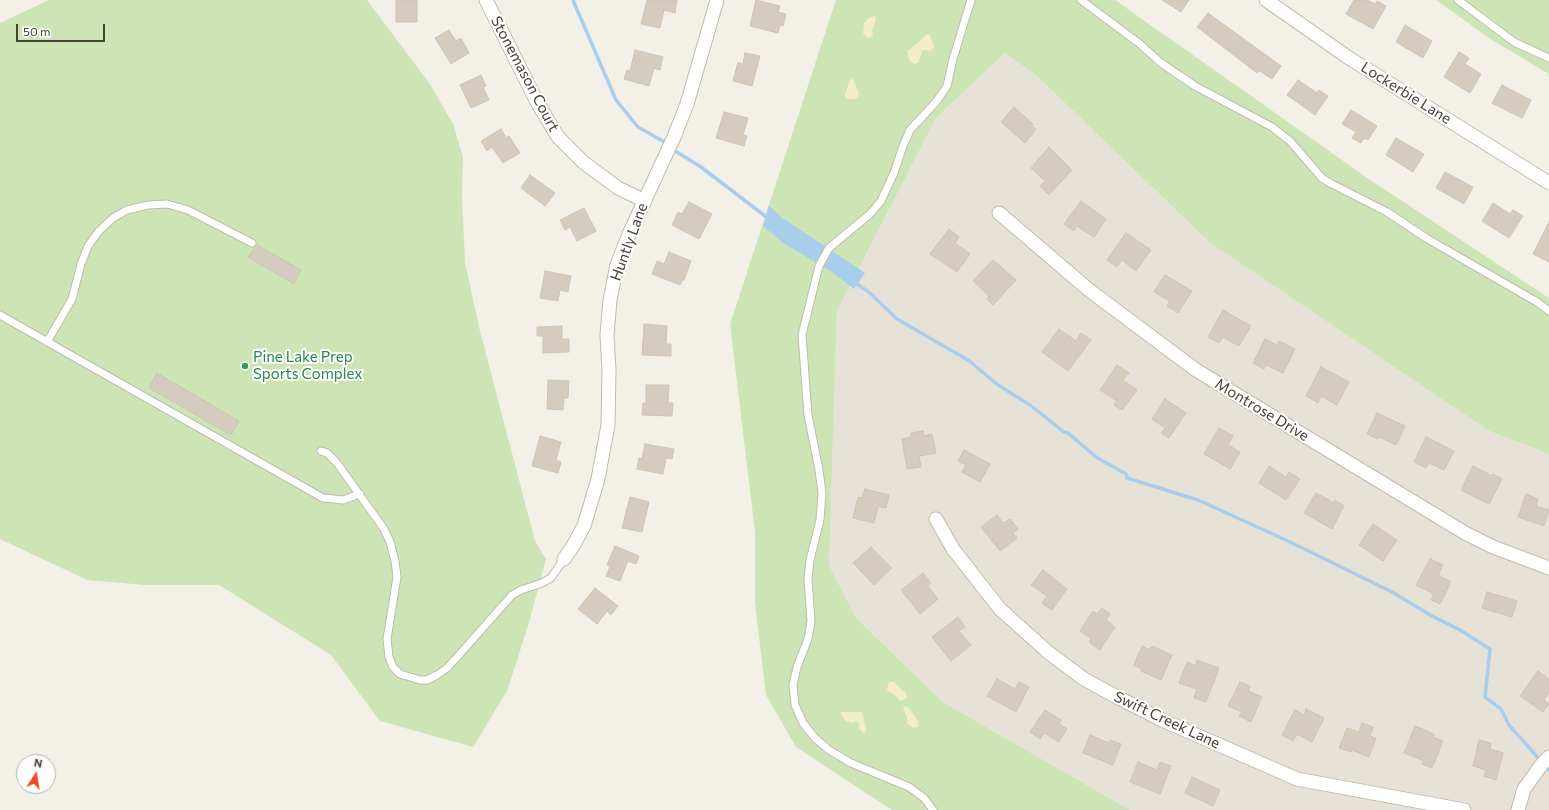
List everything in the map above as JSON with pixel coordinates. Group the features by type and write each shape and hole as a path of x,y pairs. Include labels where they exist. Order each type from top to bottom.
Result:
{"street":[{"name":"Stonemason Court","path":"486,0 536,102 558,137 583,162 618,188 645,201"},
{"name":"Huntly Lane","path":"564,560 574,546 584,526 598,479 608,425 609,370 607,336 610,300 617,265 630,232 674,137 687,104 716,0"},
{"name":"Lockerbie Lane","path":"1266,0 1349,58 1549,183"},
{"name":"Montrose Drive","path":"999,214 1089,290 1196,370 1465,533 1493,547 1549,568"},
{"name":"Swift Creek Lane","path":"936,519 953,549 1000,609 1049,653 1084,679 1162,720 1297,779 1464,810"},
{"path":"1518,810 1524,790 1542,764 1549,757"}],"lane":[{"path":"933,810 924,798 909,787 851,763 829,750 815,738 803,723 795,705 793,686 797,667 808,639 810,627 808,579 810,560 820,520 822,493 808,415 802,335 819,266 828,248 870,214 881,201 894,173 910,130 936,102 947,86 953,59 971,0"},
{"path":"1081,0 1140,44 1161,63 1195,86 1272,127 1290,141 1322,178 1388,212 1426,238 1537,302 1549,311"},
{"path":"1458,0 1514,42 1549,58"},
{"path":"47,342 72,300 81,264 88,246 99,231 113,218 128,210 148,204 167,204 188,210 252,243"},
{"path":"0,315 323,498 343,500 360,494"},
{"path":"321,451 337,463 360,494 384,529 392,548 397,577 387,639 389,657 393,667 400,674 409,678 420,680 427,680 437,675 447,668 512,595 551,578 564,560"}],"shaded area":[{"path":"1005,53 1037,76 1209,242 1489,431 1549,454 1549,810 1130,810 943,702 856,618 829,565 837,311 936,118"}],"green space":[{"name":"Pine Lake Prep Sports Complex","path":"49,0 367,0 430,84 453,124 463,157 462,196 465,262 479,327 535,541 546,559 528,626 507,691 473,747 380,721 331,655 219,585 145,585 87,580 0,539 0,23"},
{"path":"836,0 1115,0 1366,177 1549,298 1549,454 1489,431 1209,242 1037,76 1005,53 936,118 837,311 829,565 856,618 943,702 1130,810 892,810 796,747 766,695 755,603 755,532 730,324"},
{"path":"1436,0 1549,0 1549,74 1492,40"}],"sand":[{"path":"875,16 876,19 872,31 873,36 868,38 863,33 864,23 869,18"},
{"path":"927,34 930,35 934,47 930,52 923,50 918,63 914,64 910,61 907,51"},
{"path":"852,77 859,94 857,98 848,99 845,96"},
{"path":"889,682 894,682 905,692 907,696 906,699 900,701 894,694 888,691 887,689"},
{"path":"905,706 909,708 918,721 918,727 913,728 907,723 907,717 903,709"},
{"path":"841,712 862,712 866,729 865,734 859,729 858,721 852,723 846,721"}],"water":[{"path":"769,205 781,217 865,273 854,289 832,272 783,243 763,226"}],"building":[{"path":"396,0 417,0 417,22 396,22"},
{"path":"647,0 677,0 675,13 664,10 660,28 641,24"},
{"path":"756,0 780,6 778,12 786,14 783,26 780,25 778,33 750,26"},
{"path":"1162,0 1189,0 1181,12"},
{"path":"1354,0 1367,0 1375,4 1377,1 1386,6 1373,29 1346,14"},
{"path":"1208,13 1281,66 1272,79 1260,71 1257,73 1197,27"},
{"path":"1405,25 1432,41 1423,58 1396,42"},
{"path":"449,30 456,41 461,38 469,53 451,64 435,38"},
{"path":"635,50 663,57 660,70 654,68 649,86 624,79 627,70 630,71"},
{"path":"1459,52 1469,58 1465,64 1481,74 1470,93 1444,77"},
{"path":"745,53 760,56 752,86 733,81 738,62 743,64"},
{"path":"481,75 486,86 483,87 489,100 471,108 460,85"},
{"path":"1298,80 1317,93 1319,90 1328,96 1315,115 1287,95"},
{"path":"1502,85 1531,100 1522,118 1492,103"},
{"path":"1014,107 1033,124 1032,126 1036,129 1025,143 1001,122"},
{"path":"1351,110 1377,126 1368,140 1364,138 1361,143 1352,138 1356,132 1342,124"},
{"path":"724,112 748,118 743,135 747,136 744,146 716,138"},
{"path":"501,129 506,138 509,136 520,153 503,163 492,147 487,151 481,141"},
{"path":"1396,138 1424,154 1413,172 1386,155"},
{"path":"1049,147 1072,170 1049,195 1040,186 1045,181 1031,168"},
{"path":"1445,172 1473,187 1464,204 1436,188"},
{"path":"530,175 555,193 545,206 521,188"},
{"path":"1081,201 1106,219 1094,237 1077,226 1074,231 1064,224"},
{"path":"689,202 712,214 699,239 672,225 678,212 682,214"},
{"path":"1493,203 1510,214 1513,210 1523,216 1509,238 1482,221"},
{"path":"584,208 596,231 577,241 570,227 565,230 560,220"},
{"path":"1549,222 1549,262 1533,254"},
{"path":"949,229 959,237 955,243 970,254 957,272 930,254"},
{"path":"1126,233 1151,250 1136,271 1122,260 1117,267 1107,260"},
{"path":"257,245 301,270 294,284 248,257"},
{"path":"669,252 691,261 684,280 682,280 680,285 652,274 657,261 664,264"},
{"path":"993,260 1016,280 993,305 987,299 989,296 973,281"},
{"path":"545,271 571,276 568,292 560,290 558,301 540,298"},
{"path":"1165,275 1192,291 1178,313 1167,306 1170,301 1154,292"},
{"path":"1223,310 1251,326 1239,346 1223,337 1219,343 1208,337"},
{"path":"644,324 667,326 666,344 671,344 671,356 642,355"},
{"path":"562,326 562,339 569,339 569,352 543,353 543,336 537,336 537,327"},
{"path":"1059,329 1076,341 1081,333 1091,340 1068,371 1042,352"},
{"path":"1265,339 1277,345 1279,341 1295,349 1283,373 1266,365 1264,369 1253,363"},
{"path":"1117,365 1129,373 1123,380 1137,390 1122,410 1114,405 1117,401 1100,390"},
{"path":"1321,367 1349,382 1337,405 1321,396 1318,403 1306,396"},
{"path":"157,373 239,421 231,435 149,388"},
{"path":"548,380 569,381 568,398 564,398 563,410 547,409"},
{"path":"646,385 669,385 668,403 673,403 672,416 642,415 643,403 646,403"},
{"path":"1165,399 1186,413 1169,438 1161,433 1165,428 1152,419"},
{"path":"1377,413 1405,426 1396,445 1379,437 1378,439 1367,434"},
{"path":"1219,428 1233,436 1228,445 1240,452 1230,469 1204,454"},
{"path":"923,431 924,436 932,434 936,453 919,456 921,467 907,469 902,439 911,437 911,433"},
{"path":"540,436 561,442 556,460 561,462 558,473 532,466"},
{"path":"1426,437 1454,451 1444,470 1429,463 1426,468 1414,462"},
{"path":"645,444 674,449 672,459 666,458 663,474 637,469 639,458 642,459"},
{"path":"964,450 990,464 980,482 962,472 966,465 958,461"},
{"path":"1269,466 1286,477 1289,472 1300,479 1286,500 1259,483"},
{"path":"1473,466 1492,476 1493,474 1502,479 1489,504 1461,490"},
{"path":"865,489 889,495 886,508 878,506 874,523 853,518 858,497 862,498"},
{"path":"1316,493 1334,503 1335,500 1344,506 1332,529 1304,513"},
{"path":"1526,494 1538,499 1536,506 1549,510 1544,526 1518,517"},
{"path":"630,497 649,502 642,532 622,528"},
{"path":"997,515 1003,523 1010,519 1018,529 1013,533 1017,538 1000,551 981,527"},
{"path":"1373,524 1397,540 1383,561 1359,545"},
{"path":"615,546 639,556 636,564 628,561 620,581 606,576 610,567 607,565"},
{"path":"871,547 892,568 874,585 853,563"},
{"path":"1430,559 1443,565 1438,575 1451,582 1440,604 1431,600 1434,594 1416,585"},
{"path":"1043,570 1067,589 1052,610 1042,603 1047,596 1031,585"},
{"path":"923,573 931,583 927,585 938,599 920,614 901,590"},
{"path":"595,588 618,606 611,615 607,611 597,624 578,609"},
{"path":"1487,592 1517,601 1512,617 1482,608"},
{"path":"1102,608 1110,614 1106,620 1115,627 1100,650 1089,642 1091,638 1080,631 1093,611 1097,614"},
{"path":"958,617 965,627 959,631 971,645 951,661 932,637"},
{"path":"1142,646 1150,650 1152,646 1172,655 1161,680 1141,671 1142,669 1134,665"},
{"path":"1197,660 1219,668 1206,702 1194,698 1197,689 1179,683 1187,662 1196,666"},
{"path":"1538,671 1549,679 1549,692 1544,700 1549,704 1543,712 1520,696"},
{"path":"997,679 1015,689 1019,682 1029,687 1016,712 987,696"},
{"path":"1240,682 1250,686 1248,691 1262,697 1251,722 1239,716 1242,712 1228,706"},
{"path":"1306,709 1324,718 1312,742 1297,734 1293,741 1282,735 1295,710 1304,715"},
{"path":"1045,710 1061,720 1059,724 1067,729 1059,742 1044,733 1040,739 1030,732"},
{"path":"1362,723 1373,727 1370,736 1376,738 1369,757 1352,750 1351,752 1339,748 1347,728 1359,732"},
{"path":"1415,726 1434,734 1433,737 1443,741 1432,768 1422,764 1424,761 1404,753"},
{"path":"1090,735 1109,743 1110,740 1121,744 1113,765 1083,753"},
{"path":"1479,740 1491,743 1490,749 1503,753 1496,780 1484,776 1486,770 1473,766"},
{"path":"1138,762 1157,770 1160,762 1171,766 1160,794 1130,782"},
{"path":"1192,777 1220,790 1213,806 1185,793"}],"waterway":[{"path":"573,0 616,100 638,127 668,144"},
{"path":"673,147 675,151 701,167 769,219"},
{"path":"854,282 870,293 897,319 968,360 998,385 1030,405 1064,432 1068,433 1096,457 1126,474 1127,478 1198,500 1288,541 1392,592 1432,616 1460,630 1490,649 1485,697 1501,709 1509,725 1549,770"}],"place":[{"name":"Pine Lake Prep Sports Complex","path":"245,366"}]}
